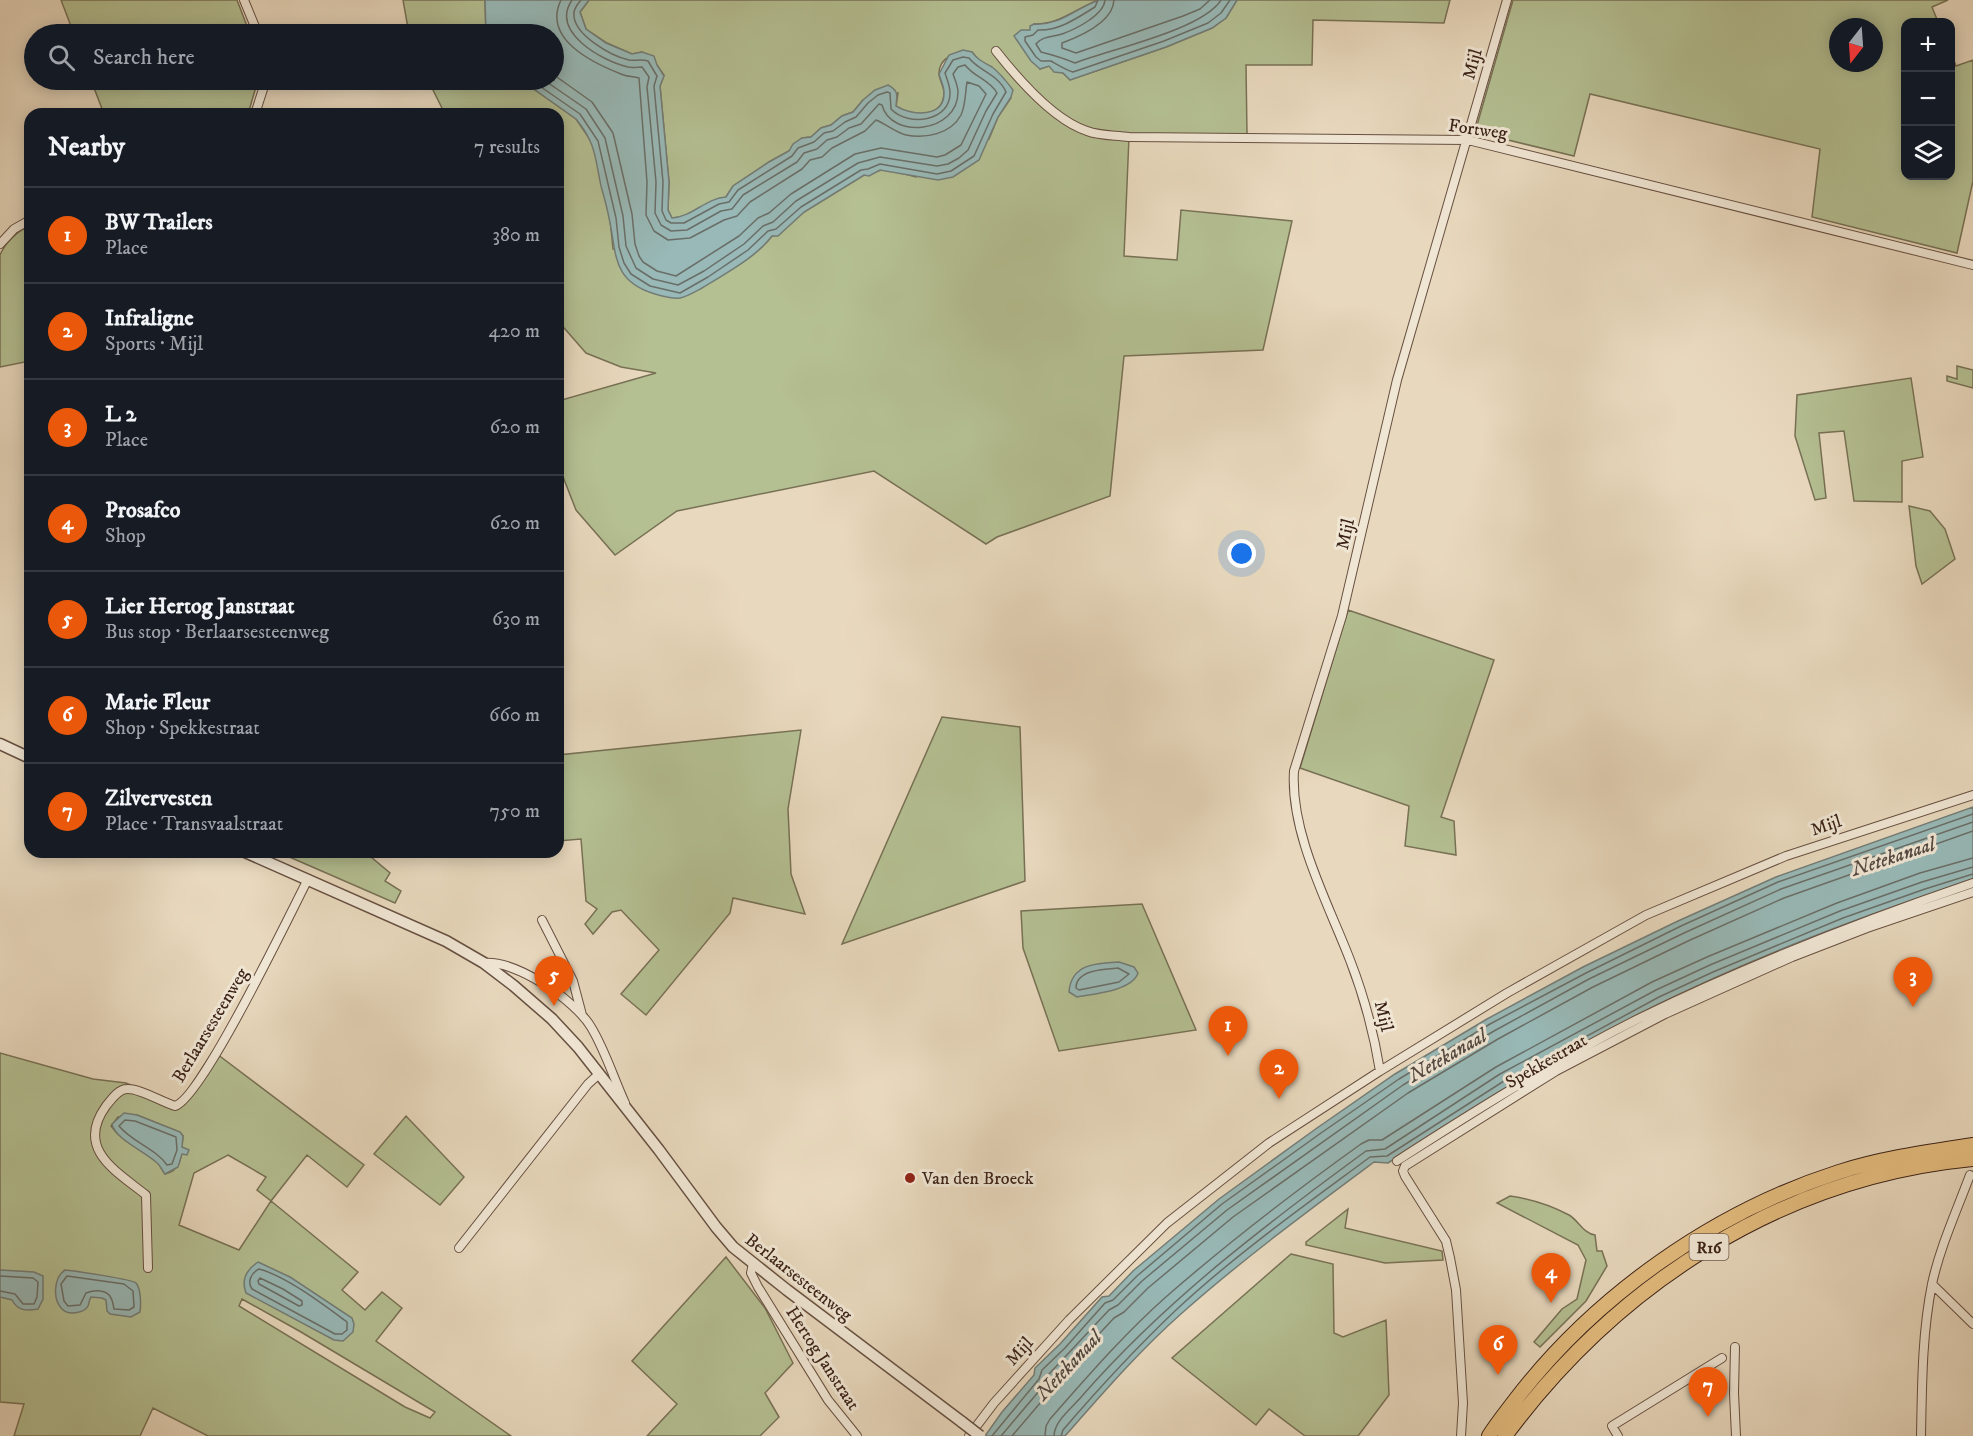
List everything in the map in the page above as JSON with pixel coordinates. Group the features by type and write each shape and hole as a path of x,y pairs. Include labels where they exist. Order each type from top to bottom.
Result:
{"main road":[{"name":"R16","path":"1489,1436 1541,1368 1599,1311 1649,1271 1715,1228 1780,1195 1841,1171 1903,1156 1973,1145"},
{"name":"R16","path":"1505,1436 1544,1386 1593,1335 1656,1282 1718,1241 1785,1208 1844,1184 1919,1167 1973,1159"}],"street":[{"path":"244,0 254,24"},
{"name":"Mijl","path":"1380,1071 1358,980 1302,831 1295,796 1294,771 1347,597 1395,389 1507,0"},
{"name":"Fortweg","path":"996,51 1013,73 1052,108 1077,127 1101,134 1468,140 1973,265"},
{"path":"257,108 263,90"},
{"path":"0,244 14,229 24,223"},
{"path":"0,744 24,755"},
{"name":"Mijl","path":"969,1436 994,1403 1069,1320 1167,1223 1269,1143 1380,1071 1507,993 1646,915 1786,856 1973,795"},
{"name":"Berlaarsesteenweg","path":"259,858 435,936 483,963 514,986 552,1019 599,1074 733,1247 980,1436"},
{"name":"Berlaarsesteenweg","path":"148,1268 146,1195 100,1156 94,1134 98,1121 104,1109 121,1090 134,1089 175,1106 182,1104 244,1006 308,879"},
{"path":"1397,1161 1468,1115 1640,1018 1825,936 1973,883"},
{"name":"Spekkestraat","path":"1461,1436 1464,1403 1456,1290 1450,1258 1446,1240 1405,1176 1403,1171 1405,1166 1547,1077 1665,1014 1792,957 1867,928 1973,892"},
{"name":"Berlaarsesteenweg","path":"542,920 573,981 582,1015"},
{"name":"Berlaarsesteenweg","path":"483,963 520,971 546,985 582,1015 592,1028 630,1112"},
{"path":"459,1248 599,1074"},
{"path":"1921,1436 1923,1351 1932,1284 1970,1175"},
{"name":"Hertog Janstraat","path":"753,1263 751,1273 758,1287 828,1400 857,1436"},
{"path":"1932,1284 1973,1324"},
{"path":"1735,1347 1736,1436"},
{"path":"1618,1436 1611,1426 1722,1358"}],"green space":[{"path":"61,0 237,0 246,24 70,24"},
{"path":"403,0 485,0 486,24 407,24"},
{"path":"589,0 1099,0 1051,22 1034,24 1040,69 1049,66 1063,73 1070,80 1166,47 1212,28 1226,18 1237,0 1450,0 1444,23 1313,20 1312,65 1246,65 1247,134 1129,137 1124,256 1177,260 1181,210 1292,221 1263,350 1124,356 1110,496 997,537 986,544 874,471 677,511 615,555 576,510 564,479 564,399 656,373 621,367 586,353 564,328 564,110 576,119 593,144 610,219 613,249 711,282 751,256 772,236 778,235 804,212 864,175 882,170 916,177 989,139 998,117 1011,98 991,67 979,61 972,52 955,54 945,59 940,69 939,75 944,93 942,101 933,111 918,113 896,107 898,93 863,100 853,112 821,128 811,137 802,138 789,151 733,186 726,197 682,217 672,218 668,210 669,182 660,86 664,75 657,65 642,52 632,54 607,43 586,29 580,12"},
{"path":"1513,0 1948,0 1932,7 1936,18 1901,18 1901,180 1955,180 1955,63 1956,66 1973,60 1973,181 1957,253 1812,217 1820,149 1590,94 1574,156 1475,132"},
{"path":"95,90 255,90 250,108 102,108"},
{"path":"433,90 535,90 560,108 442,108"},
{"path":"24,229 24,362 0,367 0,255 12,238"},
{"path":"1957,366 1973,370 1973,388 1947,381 1947,376 1957,379"},
{"path":"1911,378 1923,457 1902,461 1902,502 1854,501 1844,431 1819,433 1826,498 1815,500 1795,436 1797,395"},
{"path":"1909,506 1930,511 1945,529 1955,559 1922,584 1916,566"},
{"path":"1348,610 1494,660 1441,817 1454,821 1456,855 1405,846 1409,806 1300,768"},
{"path":"942,717 1020,727 1025,881 842,944"},
{"path":"801,730 788,809 791,874 805,914 733,898 730,913 646,1015 621,994 659,950 621,910 612,912 593,934 585,924 597,909 586,901 581,839 564,840 564,754"},
{"path":"292,858 372,858 390,873 385,881 401,891 395,903"},
{"path":"1142,904 1196,1030 1059,1051 1023,948 1021,911"},
{"path":"213,1051 364,1165 347,1187 307,1155 271,1201 358,1272 342,1290 365,1310 382,1292 402,1308 376,1341 511,1436 208,1436 153,1408 140,1436 14,1436 24,1404 0,1402 0,1053 93,1079 126,1083 173,1103 180,1102","holes":["137,1115 180,1132 183,1136 179,1164 171,1172 165,1174 157,1162 121,1137 111,1126 118,1117","228,1155 266,1177 257,1190 271,1201 239,1250 179,1225 194,1173","242,1299 435,1412 430,1418 405,1407 239,1306"]},
{"path":"406,1116 464,1177 440,1205 374,1154"},
{"path":"1510,1196 1540,1203 1572,1217 1588,1232 1595,1235 1597,1251 1602,1251 1607,1266 1586,1301 1540,1347 1534,1342 1562,1309 1577,1299 1586,1260 1578,1245 1497,1203"},
{"path":"1348,1209 1345,1228 1442,1251 1443,1260 1385,1263 1306,1245 1306,1242"},
{"path":"1291,1254 1333,1264 1334,1333 1343,1337 1386,1320 1389,1395 1358,1436 1305,1436 1269,1409 1256,1425 1172,1358"},
{"path":"726,1257 765,1308 793,1363 765,1393 779,1417 760,1436 647,1436 677,1404 632,1361"}],"water":[{"path":"485,0 589,0 580,12 586,29 606,43 632,54 642,52 654,56 664,76 660,86 669,182 668,210 672,218 726,197 733,186 789,151 793,144 802,138 811,137 821,128 853,112 875,90 888,85 892,87 896,94 896,106 910,112 926,113 939,107 943,100 944,90 939,74 949,55 963,50 972,52 998,72 1013,90 979,160 953,177 938,180 880,170 869,176 864,175 804,212 778,236 772,236 757,251 730,271 689,295 670,298 641,288 630,282 623,273 615,254 596,159 588,136 576,119 564,110 564,108 560,108 535,90 564,90 564,24 486,24"},
{"path":"1099,0 1237,0 1226,18 1212,28 1166,47 1070,80 1063,73 1054,72 1049,66 1040,69 1031,61 1014,36 1021,30 1030,30 1030,26 1034,24 1052,22"},
{"name":"Netekanaal","path":"1973,807 1973,880 1854,921 1736,968 1659,1004 1555,1060 1454,1120 1388,1163 1374,1162 1276,1236 1166,1327 1065,1436 985,1436 1034,1375 1035,1368 1102,1297 1109,1296 1133,1271 1219,1199 1395,1074 1487,1019 1583,967 1678,921 1776,877"},
{"path":"1119,962 1134,967 1138,973 1128,984 1111,991 1077,997 1069,992 1074,976 1080,970 1102,963"},
{"path":"124,1113 137,1115 180,1132 183,1136 182,1147 189,1150 187,1155 182,1154 178,1167 165,1174 156,1162 118,1135 112,1124"},
{"path":"258,1262 290,1277 352,1318 353,1332 343,1341 334,1340 246,1293 244,1284 246,1276 250,1268"},
{"path":"0,1270 34,1272 43,1276 43,1299 38,1309 23,1309 12,1300 0,1297"},
{"path":"65,1270 114,1277 136,1283 140,1293 140,1312 131,1317 110,1314 107,1311 106,1300 91,1297 88,1306 83,1311 75,1313 64,1311 57,1300 56,1288 58,1278"}],"place":[{"name":"Lier Hertog Janstraat","path":"554,1006"},
{"name":"L 2","path":"1913,1007"},
{"name":"BW Trailers","path":"1228,1056"},
{"name":"Infraligne","path":"1279,1099"},
{"name":"Van den Broeck","path":"910,1178"},
{"name":"Prosafco","path":"1551,1303"},
{"name":"Marie Fleur","path":"1498,1375"},
{"name":"Zilvervesten","path":"1708,1417"}]}
